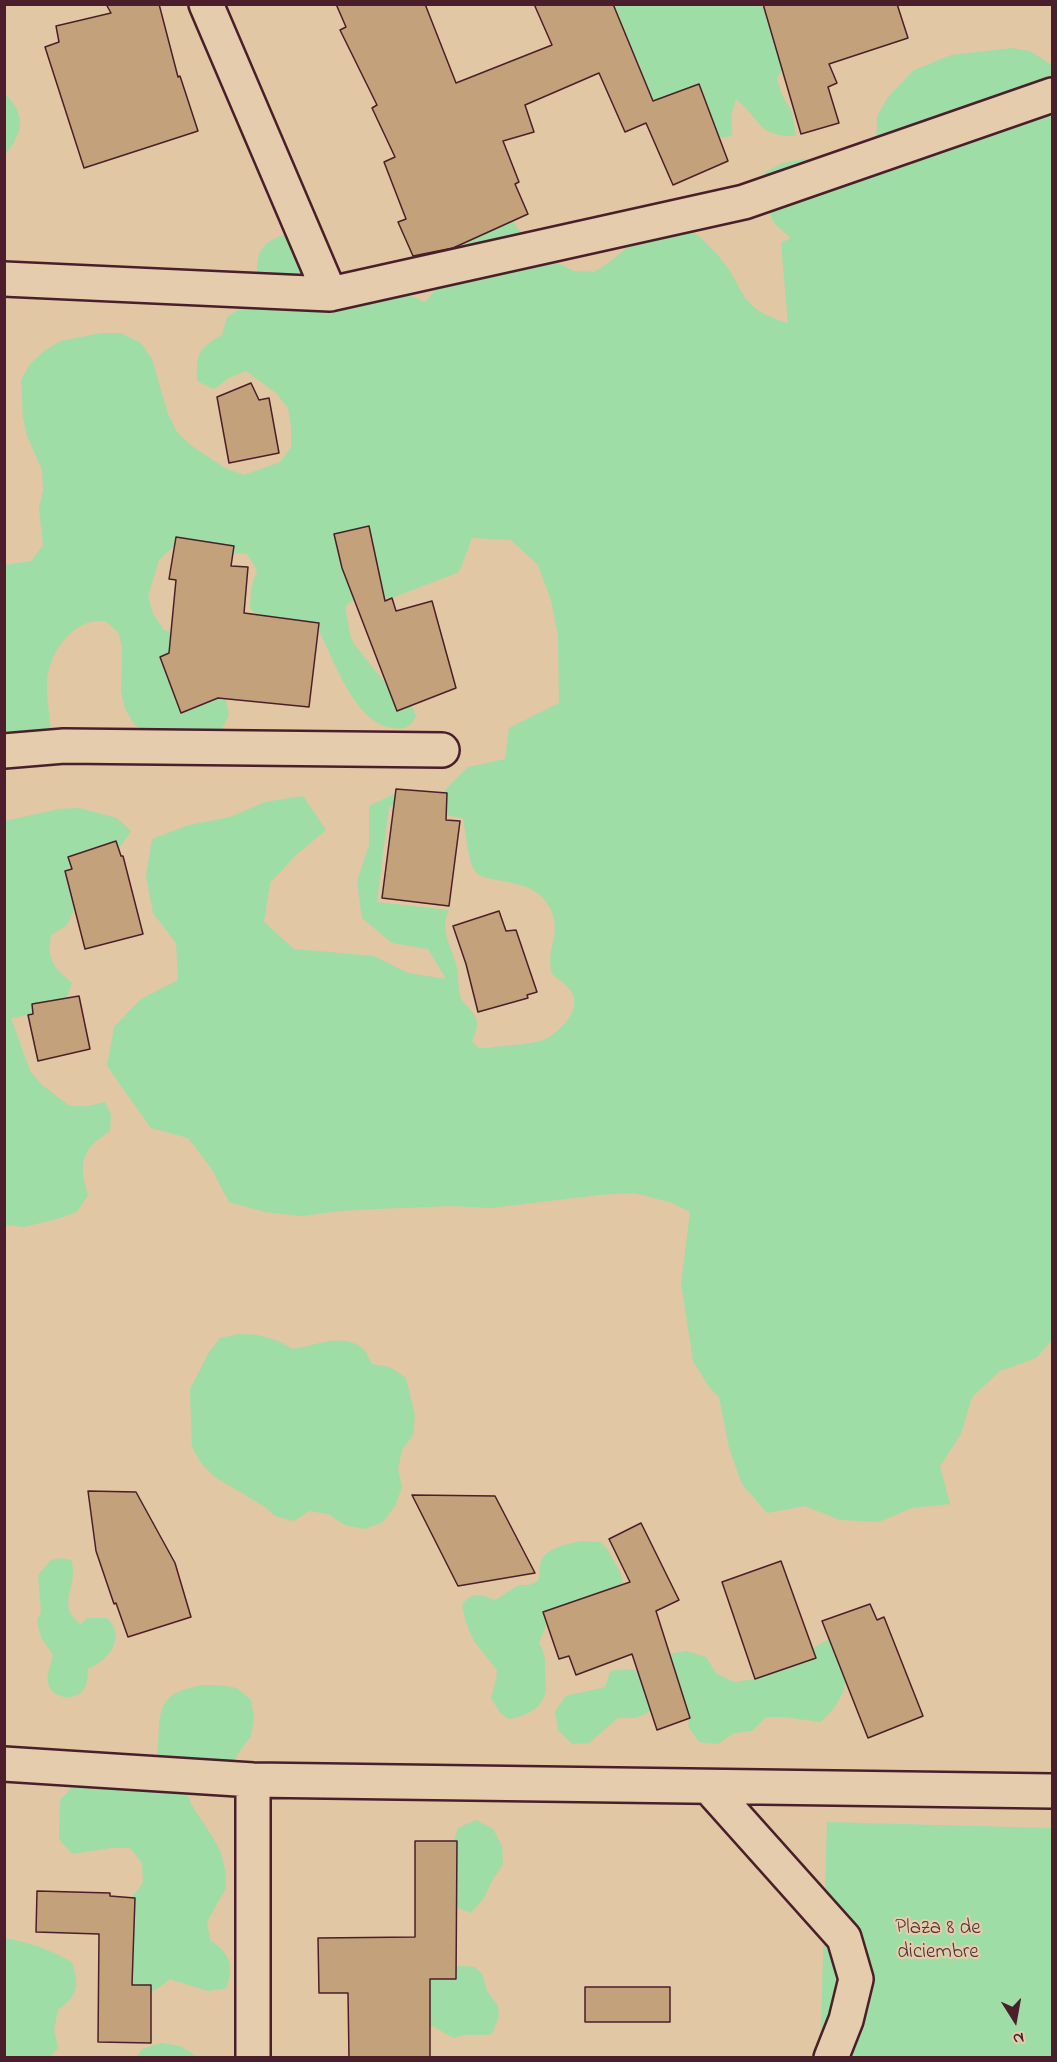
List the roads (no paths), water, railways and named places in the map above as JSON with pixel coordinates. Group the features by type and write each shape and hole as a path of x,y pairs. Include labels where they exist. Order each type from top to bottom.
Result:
{"street":[{"path":"206,4 330,294"},
{"path":"4,279 330,294 744,202 1053,94"},
{"path":"4,751 64,746 442,750"},
{"path":"4,1764 254,1780 1053,1791"},
{"path":"253,2058 254,1780"},
{"path":"709,1787 844,1938 856,1978 846,2020 831,2058"}],"park label":[{"name":"Plaza 8 de diciembre","path":"938,1942"}]}
